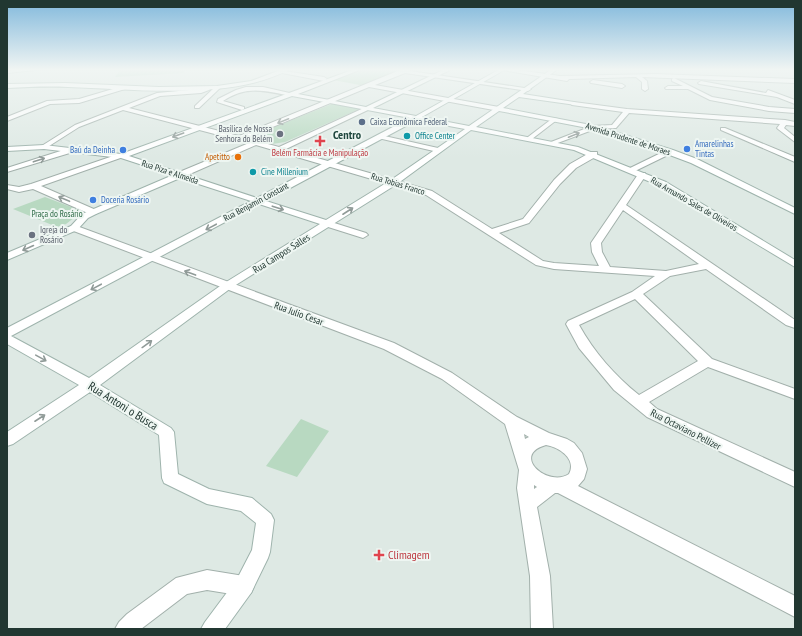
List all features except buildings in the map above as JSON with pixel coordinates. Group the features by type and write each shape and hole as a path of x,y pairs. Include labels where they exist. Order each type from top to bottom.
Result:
{"street":[{"path":"7,119 49,102 79,102 89,99"},
{"path":"44,147 77,126 148,99"},
{"path":"197,107 206,99"},
{"name":"Rua Armando Sales de Oliveiras","path":"222,99 220,102 242,108"},
{"path":"7,187 19,190 34,186 122,156 278,99"},
{"name":"Rua Armando Sales de Oliveiras","path":"315,99 530,138 576,148 594,154 663,184 795,264"},
{"path":"240,138 340,99"},
{"path":"280,149 388,99"},
{"name":"Avenida Prudente de Moraes","path":"441,99 499,109 560,115 694,161 795,211"},
{"name":"Rua Campos Salles","path":"7,440 90,385 227,286 394,182 471,127 514,99"},
{"path":"552,99 574,104 627,111 785,122 795,124"},
{"path":"714,99 795,111"},
{"path":"784,99 795,102"},
{"name":"Rua Benjamin Constant","path":"7,333 449,100"},
{"path":"530,138 574,104"},
{"name":"Rua Tobias Franco","path":"123,108 266,145 428,193 540,263 554,266 605,268 666,274 708,265"},
{"path":"769,108 795,118"},
{"path":"553,143 594,127 614,127 627,111"},
{"path":"785,122 780,128 795,140"},
{"path":"723,129 795,160"},
{"path":"7,257 74,228 85,216 252,142 254,133"},
{"path":"380,137 438,150"},
{"path":"266,145 297,141"},
{"name":"Rua Piza e Almeida","path":"7,149 44,147 122,156 363,235"},
{"path":"7,170 70,150"},
{"path":"630,170 670,152"},
{"path":"492,232 526,221 557,182 573,166 594,154"},
{"path":"605,268 597,252 596,243 642,175"},
{"path":"34,186 94,212"},
{"path":"622,206 795,324"},
{"name":"Rua Julio Cesar","path":"74,228 389,346 447,376 512,421 546,439"},
{"name":"Rua Octaviano Pellizer","path":"666,274 636,294 572,324 584,345 620,386 652,413 795,480"},
{"path":"636,294 707,362 795,394"},
{"name":"Rua Antoni o Busca","path":"7,339 90,385 166,432 170,478 207,496 246,504 265,520 261,552 244,586 212,629"},
{"path":"638,402 707,362"},
{"path":"512,421 523,462 527,471 534,477 596,502 795,607"},
{"path":"522,454 530,443 546,439 563,444 576,456 579,464 579,471 576,478 569,483 556,485 528,504"},
{"path":"527,471 525,481 540,576 542,629"},
{"path":"576,478 596,502"},
{"path":"126,629 134,621 183,585 207,580 244,586"}],"green space":[{"path":"334,103 362,108 285,142 272,144 255,139 262,132"},
{"name":"Praça do Rosário","path":"45,197 79,210 79,214 66,224 57,227 13,209"},
{"path":"301,419 329,431 297,477 266,466"}],"place":[{"name":"Caixa Econômica Federal","path":"362,122"},
{"name":"Basílica de Nossa Senhora do Belém","path":"280,134"},
{"name":"Office Center","path":"407,136"},
{"name":"Belém Farmácia e Manipulação","path":"320,141"},
{"name":"Amarelinhas Tintas","path":"687,149"},
{"name":"Baú da Deinha","path":"123,150"},
{"name":"Apetitto","path":"238,157"},
{"name":"Cine Millenium","path":"253,172"},
{"name":"Doceria Rosário","path":"93,200"},
{"name":"Igreja do Rosário","path":"32,235"},
{"name":"Climagem","path":"379,555"}],"district":[{"name":"Centro","path":"347,135"}]}
